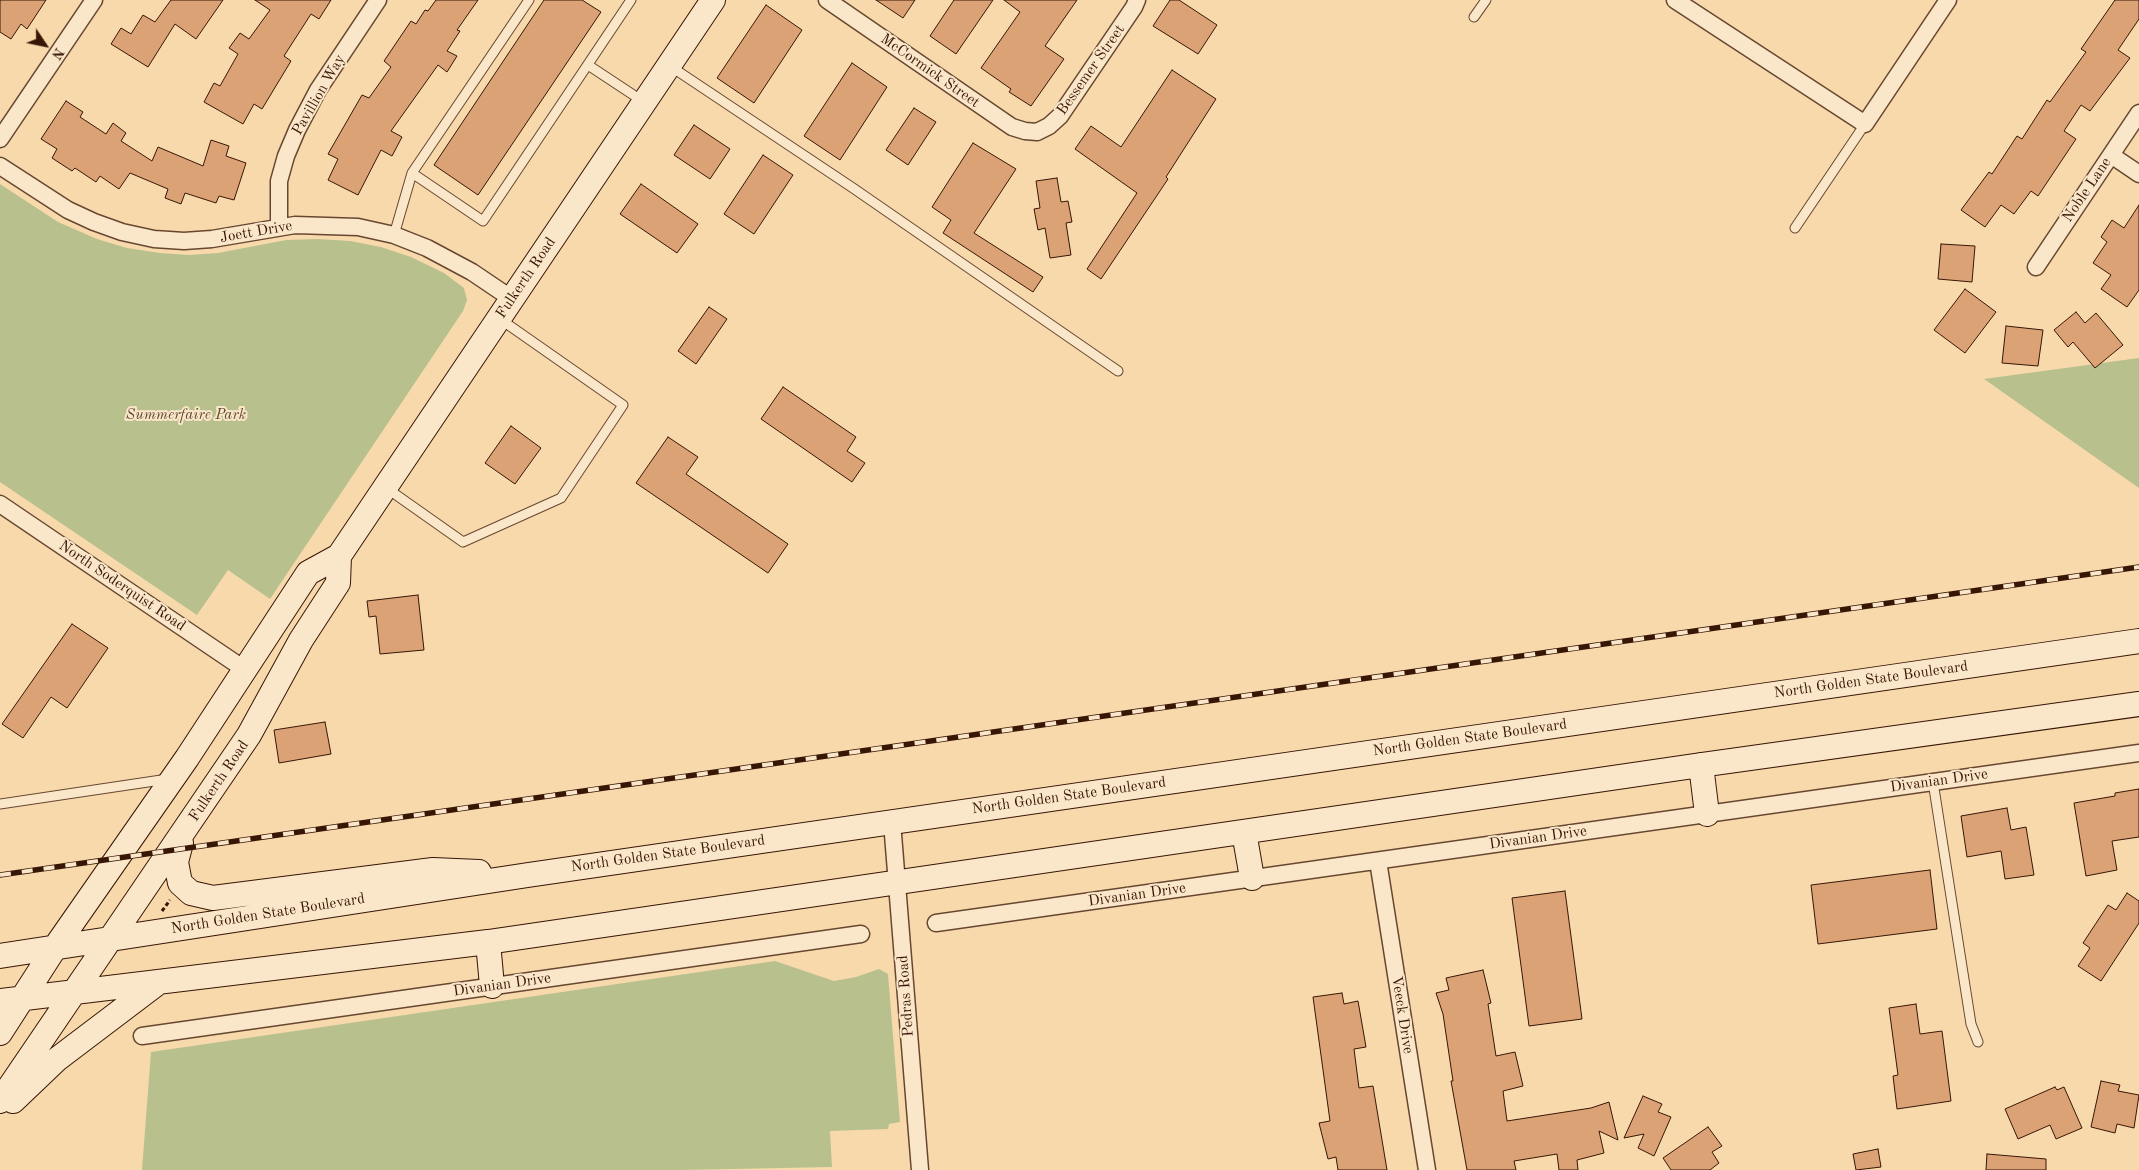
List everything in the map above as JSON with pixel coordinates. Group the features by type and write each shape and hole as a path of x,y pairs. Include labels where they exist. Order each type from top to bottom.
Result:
{"main road":[{"name":"Fulkerth Road","path":"0,1032 10,1000 56,946 173,778 308,573 339,556 713,0"},
{"name":"Fulkerth Road","path":"0,1101 187,829 249,735 302,640 338,583 339,556"},
{"name":"North Golden State Boulevard","path":"0,956 528,875 2139,641"},
{"path":"10,1000 157,984 488,942 898,884 1701,765 2136,706"},
{"path":"1701,765 1707,814"},
{"path":"187,829 177,855 176,869 180,882 191,892 213,898 433,870 528,875"},
{"path":"1244,832 1252,878"},
{"path":"488,942 492,986"},
{"path":"0,1115 25,1088 56,1060 157,984"}],"street":[{"path":"0,140 94,0"},
{"name":"Pavillion Way","path":"278,227 280,181 286,156 297,130 318,90 378,0"},
{"name":"McCormick Street","path":"827,0 1012,127 1037,132"},
{"name":"Bessemer Street","path":"1037,132 1049,126 1060,116 1137,0"},
{"path":"1675,0 1865,124 1948,0"},
{"name":"Noble Lane","path":"2036,267 2139,113"},
{"path":"2111,155 2139,174"},
{"name":"Joett Drive","path":"0,166 80,216 107,227 138,236 167,240 197,240 278,227 311,224 342,225 394,235 458,264 505,308"},
{"name":"North Soderquist Road","path":"0,504 244,669"},
{"name":"Divanian Drive","path":"936,923 2139,753"},
{"name":"Pedras Road","path":"892,822 920,1170"},
{"name":"Veeck Drive","path":"1378,861 1427,1170"},
{"name":"Divanian Drive","path":"142,1036 861,934"}],"lane":[{"path":"394,235 412,173 529,0"},
{"path":"412,173 483,221 631,0"},
{"path":"1474,17 1486,0"},
{"path":"588,65 644,102"},
{"path":"669,65 861,193 1118,371"},
{"path":"1794,228 1865,124"},
{"path":"385,487 462,542 561,498 623,405 505,308"},
{"path":"0,804 173,778"},
{"path":"1933,782 1970,1024 1978,1042"}],"path":[{"path":"162,911 170,899"}],"green space":[{"name":"Summerfaire Park","path":"0,184 58,222 97,239 127,248 189,255 218,253 286,240 350,241 381,247 411,257 444,273 464,288 467,300 463,311 270,599 228,570 197,615 0,482"},
{"path":"2139,358 2139,488 1984,379"},
{"path":"775,961 834,981 856,977 879,969 888,974 900,1122 889,1124 888,1129 830,1131 832,1167 681,1170 142,1170 151,1052"}],"building":[{"path":"0,0 46,0 27,29 21,24 11,39 0,32"},
{"path":"171,0 223,0 196,39 175,24 148,67 111,44 121,28 131,34 143,15 155,22"},
{"path":"255,0 331,0 319,19 311,14 284,56 291,61 262,109 254,104 243,124 204,102 214,83 220,86 238,54 229,48 240,33 249,39 270,10"},
{"path":"436,0 478,0 457,30 460,31 447,51 457,56 447,72 438,65 391,131 402,137 392,156 381,150 358,195 328,180 338,159 328,154 362,95 369,98 391,67 384,61 411,21 416,24 425,10 428,11"},
{"path":"544,0 582,0 601,12 478,195 434,165"},
{"path":"876,0 915,0 903,18"},
{"path":"954,0 993,0 956,54 930,36"},
{"path":"1004,0 1077,0 1045,46 1064,59 1031,106 1009,92 1011,89 981,68 1020,12"},
{"path":"1170,0 1179,0 1217,25 1198,54 1153,26"},
{"path":"2115,0 2139,0 2139,19 2118,50 2130,58 2090,111 2081,105 2064,131 2076,139 2038,196 2031,191 2014,214 2001,205 1985,227 1961,210 1989,172 1992,174 2017,136 2022,139 2047,100 2050,102 2086,52 2081,49"},
{"path":"766,5 802,30 754,103 717,78"},
{"path":"852,63 887,87 840,160 804,136"},
{"path":"1172,70 1216,99 1166,177 1168,179 1101,279 1087,269 1137,193 1075,149 1091,126 1121,147"},
{"path":"66,101 83,112 80,117 106,134 113,123 126,133 121,141 152,161 158,147 203,166 211,140 229,146 226,156 246,163 234,200 219,196 216,203 185,193 181,204 165,198 168,189 130,173 119,189 100,176 96,182 75,168 72,171 52,158 57,149 41,139"},
{"path":"914,108 936,122 908,165 886,150"},
{"path":"694,125 730,149 710,179 674,155"},
{"path":"973,143 1016,169 974,233 1043,277 1033,292 943,233 951,220 932,207"},
{"path":"763,155 793,175 754,234 724,214"},
{"path":"1057,178 1061,202 1068,201 1072,222 1066,223 1071,255 1050,258 1045,228 1038,230 1034,209 1040,208 1036,181"},
{"path":"641,184 698,224 677,253 620,214"},
{"path":"2139,205 2139,290 2127,307 2101,289 2111,275 2093,263 2107,242 2101,237 2112,220 2124,228"},
{"path":"1941,244 1975,246 1972,282 1938,279"},
{"path":"1965,289 1996,312 1965,353 1934,330"},
{"path":"709,307 727,319 696,364 678,351"},
{"path":"2076,312 2085,323 2096,313 2123,345 2095,368 2073,342 2068,347 2054,330"},
{"path":"2006,326 2043,330 2038,366 2002,363"},
{"path":"783,387 856,437 847,451 865,463 852,482 761,419"},
{"path":"511,426 541,448 515,484 485,463"},
{"path":"668,437 698,457 686,474 788,544 768,573 636,483"},
{"path":"418,595 424,650 380,654 376,616 369,617 367,601"},
{"path":"72,624 108,648 67,708 51,697 23,738 2,724"},
{"path":"325,722 331,754 279,763 274,730"},
{"path":"2139,789 2139,837 2112,841 2117,870 2086,876 2074,803 2115,796 2115,793"},
{"path":"2007,808 2011,830 2026,827 2034,875 2005,879 2001,851 1967,857 1961,816"},
{"path":"1930,870 1937,929 1818,944 1811,885"},
{"path":"1565,891 1582,1019 1529,1026 1512,898"},
{"path":"2127,893 2139,901 2139,923 2101,981 2078,966 2090,948 2083,943 2108,905 2116,910"},
{"path":"1483,970 1491,1003 1488,1004 1496,1056 1515,1052 1523,1086 1503,1091 1507,1121 1591,1108 1609,1102 1618,1140 1599,1131 1604,1153 1577,1160 1578,1170 1559,1170 1557,1154 1514,1161 1516,1170 1467,1170 1451,1081 1453,1081 1443,1014 1436,993 1449,990 1446,978"},
{"path":"1342,993 1344,1004 1358,1001 1366,1047 1354,1049 1359,1088 1373,1086 1387,1170 1338,1170 1336,1157 1328,1159 1319,1123 1330,1121 1313,997"},
{"path":"1916,1004 1920,1034 1942,1031 1951,1101 1897,1109 1893,1076 1898,1075 1889,1008"},
{"path":"2101,1081 2120,1085 2118,1091 2139,1095 2134,1128 2117,1124 2115,1133 2091,1127"},
{"path":"2055,1087 2057,1090 2064,1087 2082,1128 2056,1139 2050,1125 2018,1139 2005,1109"},
{"path":"1643,1096 1662,1104 1658,1112 1671,1117 1654,1156 1638,1148 1644,1134 1624,1138"},
{"path":"1708,1127 1722,1146 1712,1152 1719,1163 1710,1170 1671,1170 1663,1158"},
{"path":"1878,1149 1881,1167 1856,1170 1853,1154"},
{"path":"1987,1154 2046,1159 2046,1170 1986,1170"}],"railway":[{"path":"0,875 2139,567"}]}
